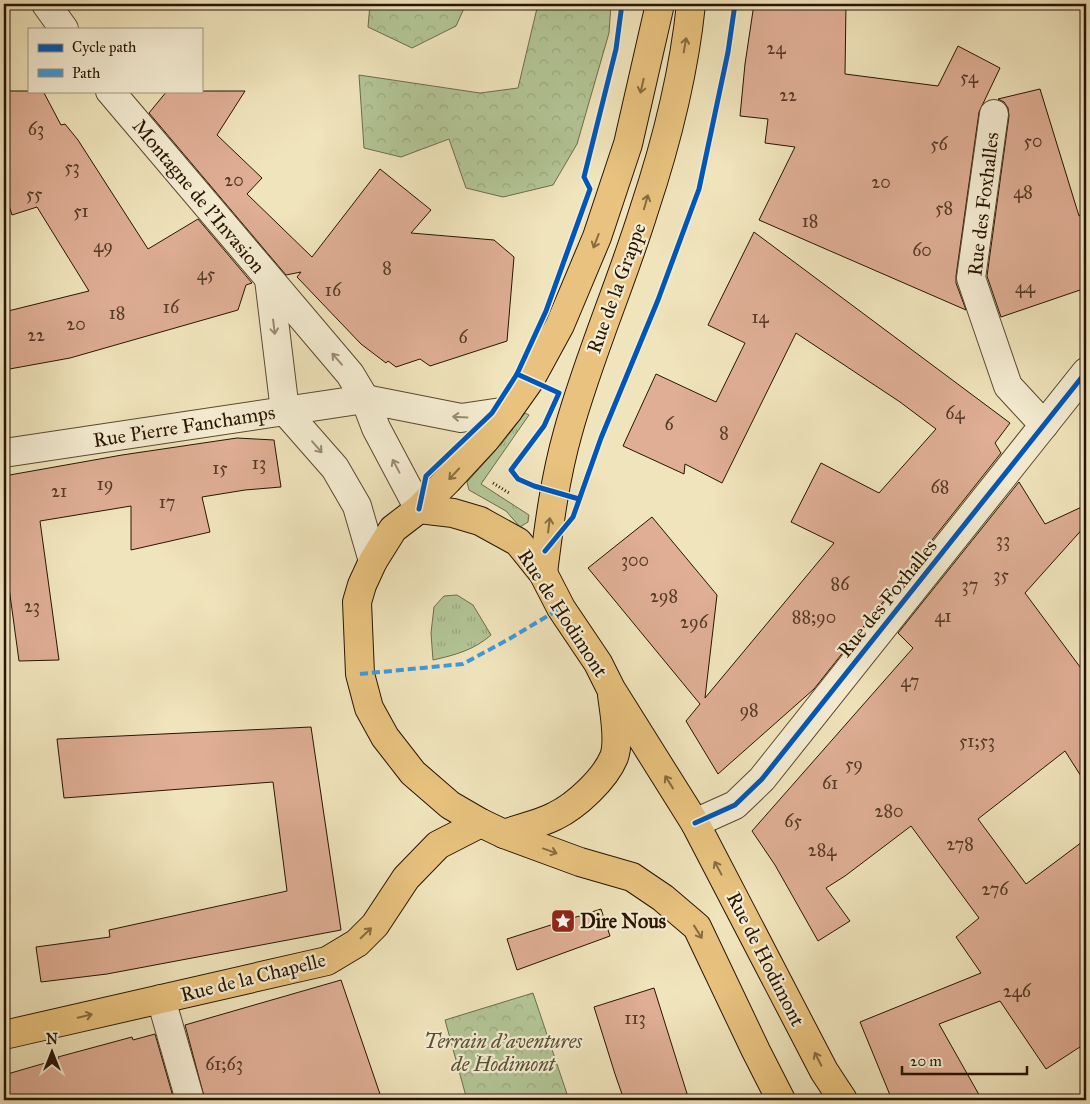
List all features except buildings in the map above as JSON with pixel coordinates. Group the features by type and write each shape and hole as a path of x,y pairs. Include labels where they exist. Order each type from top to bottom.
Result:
{"main road":[{"name":"Rue de la Grappe","path":"419,509 485,440 508,411 525,388 560,325 598,236 628,144 660,4"},
{"name":"Rue de la Grappe","path":"543,573 554,486 568,431 589,365 647,201 671,116 691,4"},
{"name":"Rue de Hodimont","path":"419,509 453,513 480,521 518,542 543,573 561,608 598,663 611,689 695,823 824,1071 843,1100"},
{"path":"419,509 394,529 373,561 362,585 357,602 360,674 369,708 385,737 413,773 450,805 492,829 580,862 632,877 663,898 697,928 781,1100"},
{"name":"Rue de Hodimont","path":"492,829 555,816 585,795 602,778 615,756 616,725 611,689"},
{"name":"Rue de la Chapelle","path":"4,1035 327,962 357,943 375,925 406,878 438,845 492,829"}],"street":[{"path":"46,4 63,28"},
{"name":"Montagne de l'Invasion","path":"111,92 350,374 365,399 376,428 419,509"},
{"name":"Rue des Foxhalles","path":"994,114 971,278 1008,386 1044,425"},
{"name":"Montagne de l'Invasion","path":"269,279 285,411"},
{"name":"Rue des Foxhalles","path":"695,823 735,805 762,779 1086,372"},
{"path":"365,399 462,418 508,411"},
{"name":"Rue Pierre Fanchamps","path":"4,453 365,399"},
{"path":"285,411 335,468 357,506 373,561"},
{"path":"161,999 190,1100"}],"green space":[{"path":"370,4 466,4 456,26 412,48 368,27"},
{"path":"538,4 611,4 609,33 577,144 553,185 503,197 466,188 449,139 401,157 364,148 359,75 480,93 518,88"},
{"path":"525,413 529,415 481,484 529,515 528,522 520,527 506,511 469,490 467,482 503,442"},
{"path":"457,595 473,605 491,635 478,645 433,660 431,633 434,607 444,596"},
{"name":"Terrain d'aventures de Hodimont","path":"533,993 569,1100 467,1100 445,1020"}],"marked path":[{"path":"360,674 463,664 561,608"}],"cycle path":[{"path":"579,499 534,486 518,479 511,470 544,426 559,393 517,374 546,311 590,189 584,177 616,49 622,4"},
{"path":"545,551 573,517 601,438 658,300 699,189 728,52 735,4"},
{"path":"695,823 735,805 762,779 1086,372"},
{"path":"419,509 426,476 492,413 517,374"}],"place":[{"name":"Dire Nous","path":"563,921"}]}
